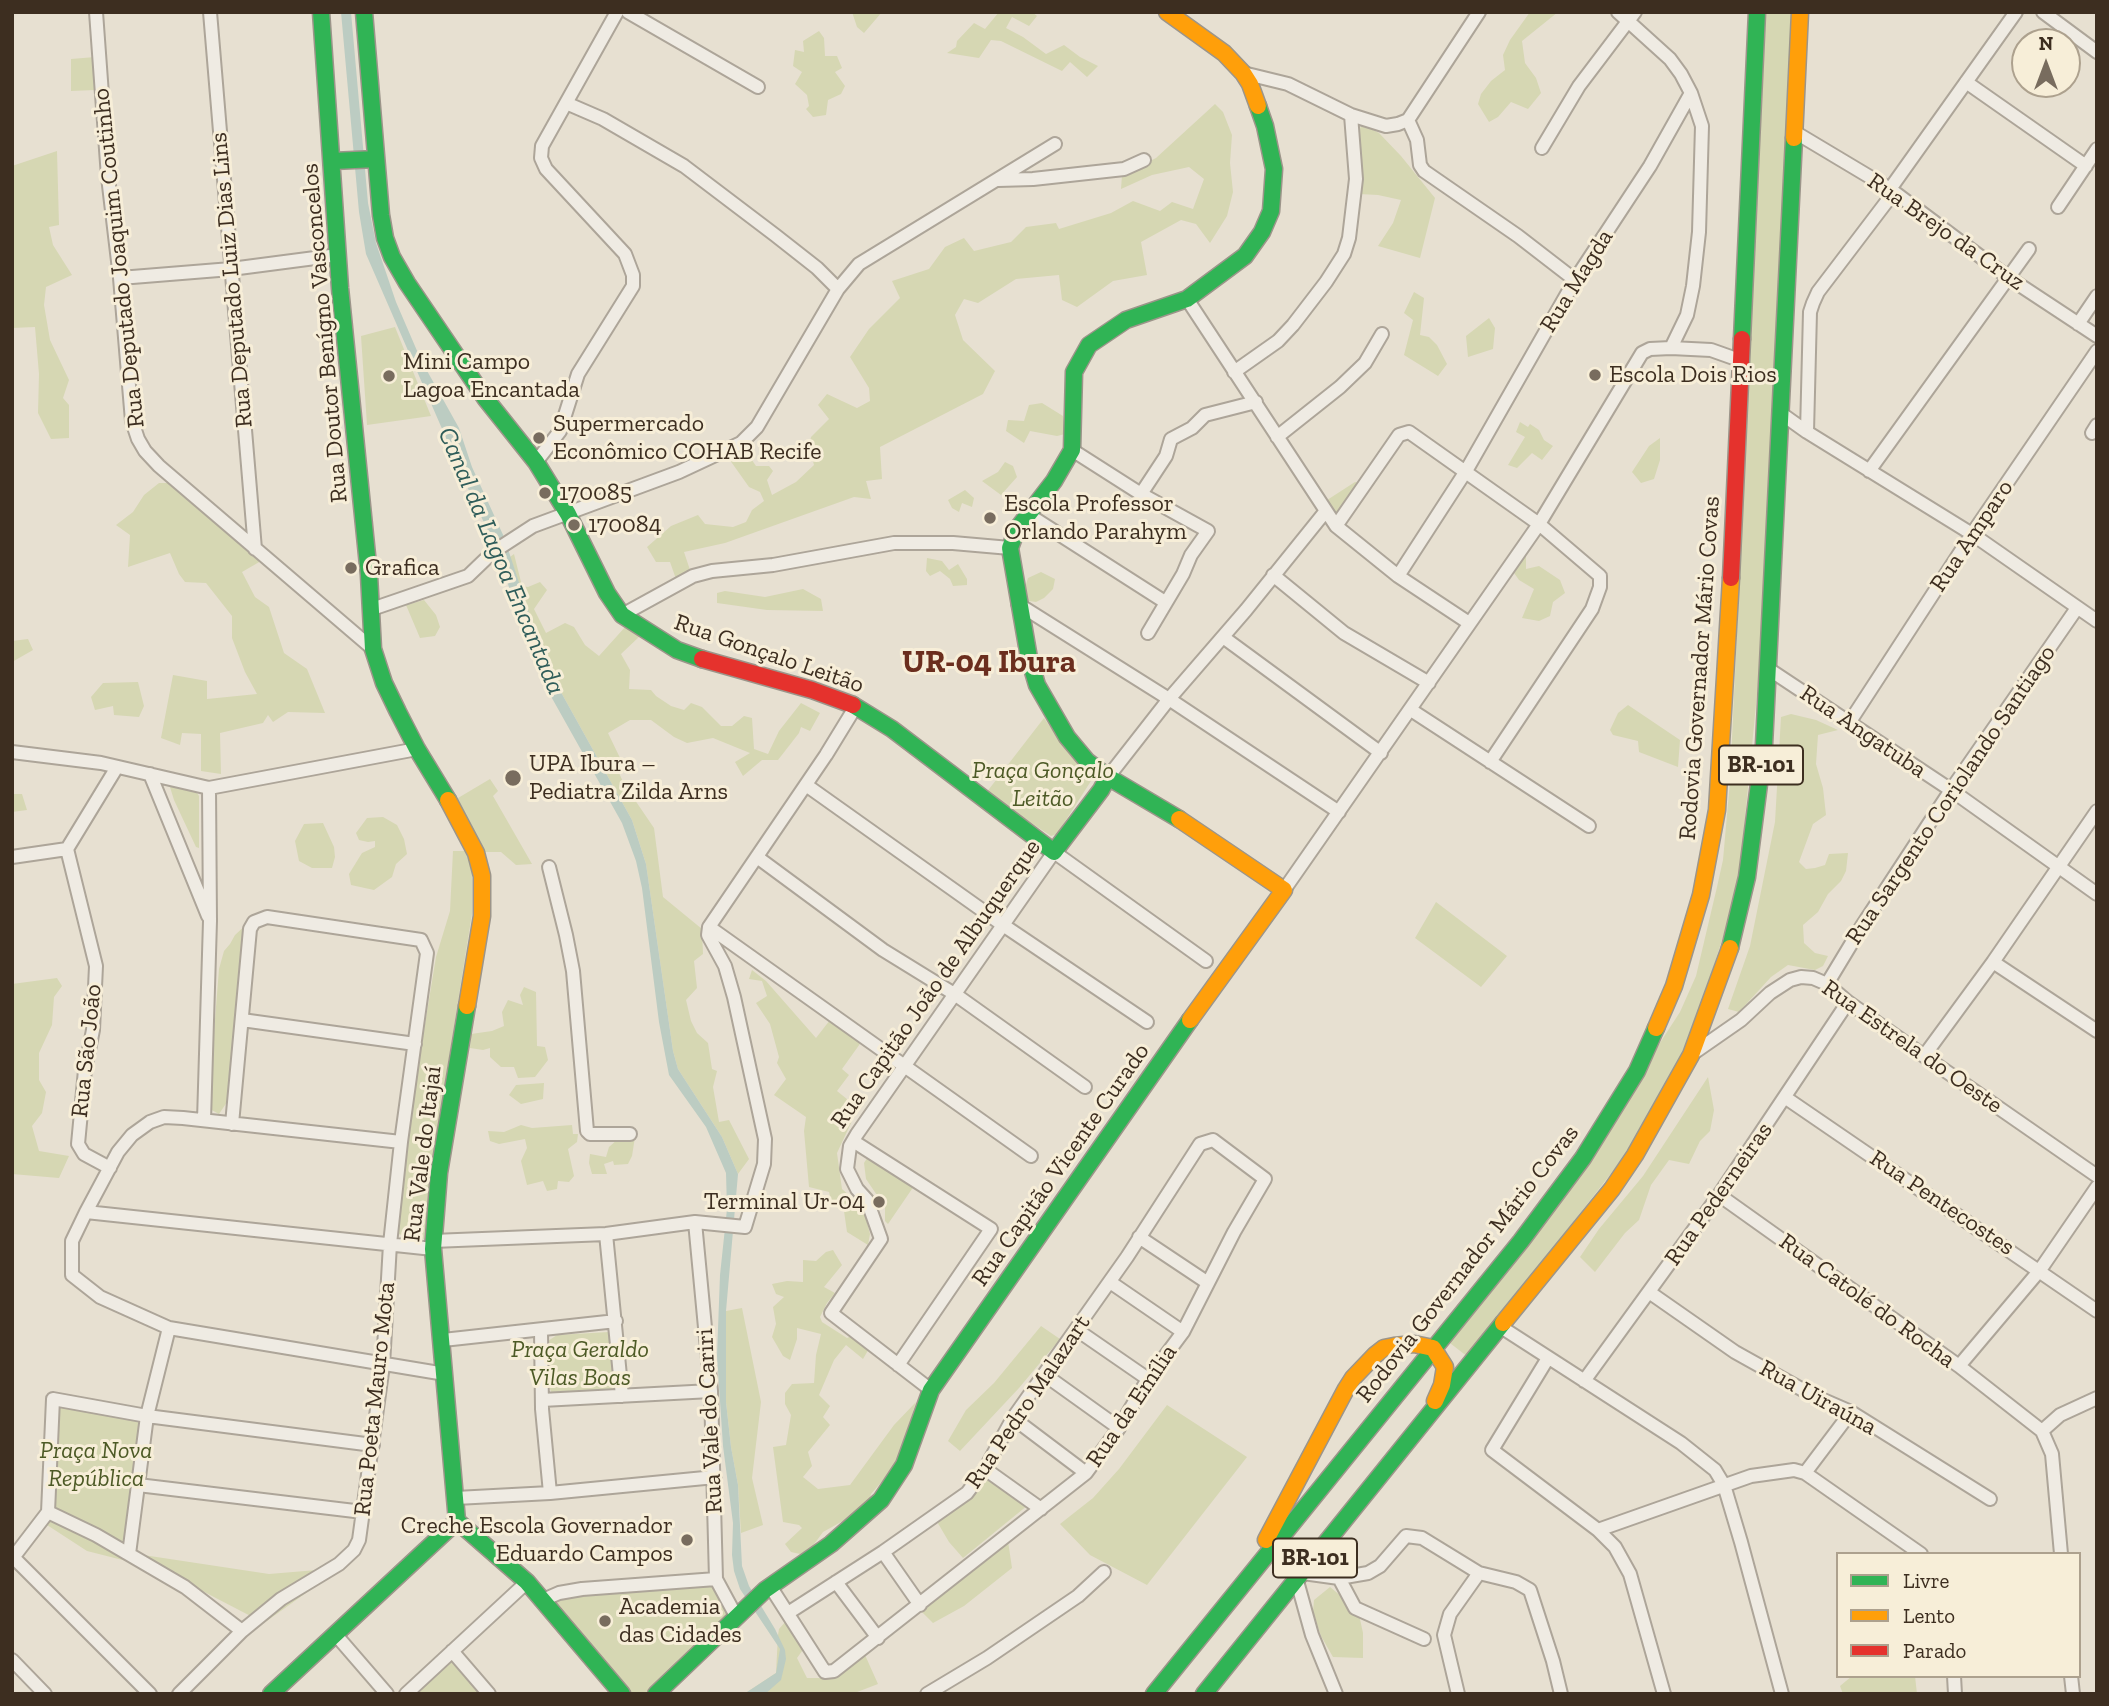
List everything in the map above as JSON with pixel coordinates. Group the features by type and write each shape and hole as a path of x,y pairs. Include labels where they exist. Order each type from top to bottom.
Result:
{"main road":[{"name":"Rua Doutor Benígno Vasconcelos","path":"321,12 338,255 372,609 373,649"},
{"name":"Rua Gonçalo Leitão","path":"364,12 368,161 389,247 407,283 485,398 536,462 568,514 607,593 622,615 677,650 856,706 892,729 1055,852"},
{"path":"1167,12 1224,53 1243,73 1250,85 1265,126 1274,169 1271,211 1262,232 1245,256 1229,270 1187,299 1126,320 1089,345 1074,372 1072,450 1054,481 1017,529 1010,548 1018,604 1037,685 1067,737 1087,761 1108,777 1177,818 1284,890"},
{"name":"Rodovia Governador Mário Covas","path":"1154,1694 1521,1241 1583,1158 1637,1071 1674,986 1692,931 1717,810 1742,361 1757,12"},
{"name":"BR-101","path":"1204,1694 1612,1189 1635,1155 1691,1055 1732,944 1747,877 1764,745 1800,12"},
{"path":"333,162 368,161"},
{"name":"Rua Vale do Itajaí","path":"373,649 384,683 417,750 450,803 476,853 482,883 480,933 460,1034 439,1173 433,1245 457,1521"},
{"name":"Rua Capitão João de Albuquerque","path":"1055,852 1108,777"},
{"name":"Rua Capitão Vicente Curado","path":"656,1694 749,1604 831,1544 881,1500 904,1465 931,1390 1123,1114 1284,890"},
{"path":"1424,1421 1445,1375 1438,1343"},
{"path":"1257,1567 1263,1545 1275,1520 1353,1378 1384,1348 1438,1343 1450,1359 1465,1364 1473,1362"},
{"path":"272,1694 457,1521 527,1582 622,1694"},
{"path":"1143,1694 1169,1676"}],"street":[{"name":"Rua Deputado Joaquim Coutinho","path":"96,12 108,177 132,421 138,439 159,466 373,649"},
{"name":"Rua Deputado Luiz Dias Lins","path":"210,12 256,549"},
{"path":"536,462 560,431 578,374 633,286 633,275 625,254 546,169 541,152 617,12"},
{"path":"628,12 758,87"},
{"path":"1243,73 1288,85 1351,115 1385,126 1393,125 1408,120 1479,12"},
{"path":"1618,12 1632,17 1670,59 1691,93 1702,126 1699,232 1690,301 1687,315 1671,348 1711,350 1742,361"},
{"path":"1807,432 1810,312 1818,292 2016,12"},
{"path":"2043,12 2097,52"},
{"path":"1542,148 1579,86 1632,17"},
{"path":"1966,82 2086,166"},
{"name":"Rua Magda","path":"1398,576 1466,471 1575,280 1650,166 1691,93"},
{"path":"566,103 603,119 684,166 775,234 838,289"},
{"path":"1234,372 1278,341 1293,325 1326,282 1343,254 1349,238 1356,179 1351,115"},
{"path":"1408,120 1417,141 1421,168 1575,280"},
{"name":"Rua Brejo da Cruz","path":"1793,131 1892,190 2009,278 2097,336"},
{"path":"372,609 468,576 493,552 533,526 679,471 741,443 757,427 838,289 859,264 1055,144"},
{"path":"2058,207 2097,149"},
{"path":"995,180 1033,179 1124,169 1144,160"},
{"path":"1869,471 2029,249"},
{"path":"120,278 231,269 338,255"},
{"path":"2078,324 2097,296"},
{"path":"1187,299 1336,526 1398,576 1469,622"},
{"path":"1783,316 1813,303"},
{"path":"1277,436 1348,379 1364,363 1382,334"},
{"name":"Rua Capitão Vicente Curado","path":"1284,890 1539,524 1642,353 1650,349 1671,348"},
{"name":"Rua Amparo","path":"1849,723 1972,534 2097,351"},
{"path":"1141,494 1166,456 1171,439 1192,428 1205,415 1256,402"},
{"path":"1779,412 1972,534 2097,621"},
{"path":"1336,526 1399,435 1409,432 1539,524 1600,576 1601,587 1592,609 1490,762"},
{"path":"1072,450 1141,494 1208,531 1191,555 1183,574 1148,633"},
{"name":"Rua Capitão João de Albuquerque","path":"1108,777 1169,699 1325,512"},
{"path":"1029,515 1165,602"},
{"name":"Rua Gonçalo Leitão","path":"622,615 693,576 712,571 773,565 894,543 953,543 1010,548"},
{"path":"1273,575 1345,633 1429,683"},
{"path":"1018,604 1169,699 1339,812"},
{"name":"Rua Sargento Coriolando Santiago","path":"1827,984 1951,790 2077,608"},
{"path":"1223,637 1381,753"},
{"name":"Rua Angatuba","path":"1767,668 1951,790 2097,894"},
{"path":"86,1212 390,1244 433,1245 606,1234 695,1222 745,1227 764,1164 765,1139 734,997 725,966 708,935 709,927 806,785 856,706"},
{"path":"1411,710 1589,826"},
{"path":"12,752 117,767 209,788 417,750"},
{"path":"12,857 67,849 117,767"},
{"path":"150,774 210,921"},
{"path":"806,785 1003,925 1147,1021"},
{"path":"204,1120 210,921 209,788"},
{"path":"1924,1056 1993,962 2097,811"},
{"name":"Rua São João","path":"67,849 96,966 93,1030 85,1070 78,1144 85,1154 110,1168"},
{"name":"Rua Capitão João de Albuquerque","path":"898,1365 832,1315 831,1310 881,1239 867,1200 857,1189 848,1169 848,1156 853,1141 1055,852"},
{"name":"Rua Gonçalo Leitão","path":"1055,852 1206,961"},
{"path":"757,857 883,950 956,995 1085,1087"},
{"path":"549,867 573,971 587,1131 590,1134 630,1134"},
{"name":"Rua Poeta Mauro Mota","path":"179,1694 242,1631 281,1599 339,1564 359,1540 383,1365 390,1244 401,1142 427,953 421,940 267,917 254,922 250,929 242,1020"},
{"path":"709,927 1031,1156"},
{"path":"1993,962 2097,1031"},
{"name":"Rua Estrela do Oeste","path":"1691,1055 1741,1020 1770,993 1790,980 1813,978 1827,984 1848,1002 2097,1176"},
{"name":"Rua Pederneiras","path":"1584,1381 1719,1195 1848,1002"},
{"path":"232,1124 242,1020 415,1044"},
{"name":"Rua Pentecostes","path":"1786,1098 2097,1311"},
{"path":"401,1142 204,1120 164,1117 150,1122 124,1143 110,1168 72,1241 70,1266 72,1275 100,1297 169,1328 445,1374"},
{"name":"Rua Pedro Malazart","path":"788,1613 958,1501 985,1469 1013,1418 1110,1282 1200,1144 1213,1140 1265,1179"},
{"path":"853,1141 991,1230 898,1365 931,1390"},
{"name":"Rua da Emília","path":"768,1588 788,1613 825,1672 834,1671 1086,1473 1119,1428 1148,1379 1183,1332 1265,1179"},
{"path":"1959,1366 2040,1270 2097,1188"},
{"name":"Rua Catolé do Rocha","path":"1719,1195 1959,1366 2015,1407 2042,1431"},
{"name":"Rua Vale do Cariri","path":"695,1222 711,1391 716,1579 736,1616"},
{"path":"606,1234 622,1396"},
{"path":"1139,1237 1208,1283"},
{"path":"1110,1282 1183,1332"},
{"name":"Rua Uiraúna","path":"1650,1292 1735,1352 1812,1395 1852,1412 1990,1499"},
{"path":"443,1340 616,1321"},
{"path":"1501,1327 1697,1455 1715,1470 1724,1485 1782,1694"},
{"path":"129,1554 147,1416 169,1328"},
{"path":"1077,1330 1148,1379"},
{"path":"541,1331 542,1400 550,1493"},
{"path":"1548,1358 1492,1450 1598,1530 1615,1548 1630,1574 1664,1694"},
{"path":"1045,1375 1119,1428"},
{"path":"542,1400 711,1391"},
{"path":"2061,1552 2052,1454 2042,1431 2060,1415 2097,1398"},
{"path":"150,1694 13,1558 48,1512 53,1399 147,1416 373,1446"},
{"path":"1799,1472 1852,1412"},
{"path":"1013,1418 1086,1473"},
{"path":"985,1469 1041,1509"},
{"path":"1598,1530 1724,1485 1769,1472 1799,1472 1918,1552"},
{"path":"456,1498 550,1493 715,1477"},
{"path":"138,1485 363,1513"},
{"path":"48,1512 185,1587 242,1631"},
{"path":"1336,1694 1312,1635 1300,1577 1339,1578 1368,1573 1380,1566 1406,1536 1422,1538 1479,1573 1524,1586 1532,1594 1561,1694"},
{"path":"883,1552 920,1605"},
{"path":"927,1694 987,1658 1066,1604 1104,1572"},
{"path":"1458,1694 1444,1635 1450,1614 1479,1573"},
{"path":"1339,1578 1355,1608 1424,1639"},
{"path":"543,1600 559,1593 582,1589 716,1579"},
{"path":"406,1694 527,1582"},
{"path":"836,1582 878,1638"},
{"path":"336,1635 387,1694"},
{"path":"452,1651 489,1694"},
{"path":"12,1660 45,1694"}],"green space":[{"path":"852,12 882,12 864,33 857,27"},
{"path":"999,12 1032,12 1037,16 1029,26 1012,17 1006,28 1046,54 1064,45 1098,66 1087,77 1070,62 1062,71 1001,41 991,40 979,58 947,53 956,47 957,41 974,23 985,29"},
{"path":"1530,12 1558,12 1522,41 1525,63 1536,78 1541,93 1528,109 1511,102 1498,117 1489,122 1478,104 1481,94 1491,81 1505,70 1503,55"},
{"path":"1766,12 1793,12 1766,601 1738,891 1688,1045 1634,1144 1468,1357 1446,1340 1680,1012 1696,976 1723,860 1730,781"},
{"path":"819,31 824,38 825,56 837,56 842,68 835,72 845,86 841,94 828,100 826,115 813,117 806,109 809,106 807,95 795,84 802,72 793,66 795,50 804,52 803,41"},
{"path":"95,57 95,90 71,91 71,59"},
{"path":"1215,104 1223,112 1232,135 1230,163 1233,192 1227,216 1210,243 1196,224 1181,220 1141,242 1147,275 1113,281 1077,307 1062,300 1059,275 1016,279 978,303 964,299 955,315 963,340 995,371 983,394 880,447 882,479 866,481 871,499 854,497 725,543 684,552 690,570 676,579 670,562 656,562 647,547 671,526 698,515 705,524 733,527 746,522 752,510 764,501 760,492 749,487 727,456 745,450 756,466 769,466 773,471 767,480 772,495 796,482 814,465 809,447 811,437 829,419 818,405 827,394 857,408 870,401 869,388 850,357 869,329 900,298 892,281 929,269 945,247 964,238 974,251 1011,242 1026,227 1056,223 1059,229 1111,213 1133,201 1160,211 1172,202 1193,209 1204,179 1189,167 1152,175 1121,189 1122,175 1156,158"},
{"path":"1362,124 1379,133 1435,198 1420,258 1378,246 1393,223 1401,200 1359,194 1358,133"},
{"path":"57,151 59,225 49,227 53,245 72,275 46,287 44,305 50,340 69,380 63,398 69,405 69,438 51,439 38,413 39,374 35,327 12,328 12,166"},
{"path":"1414,292 1424,298 1420,335 1429,337 1437,345 1447,364 1438,376 1404,355 1413,320 1404,313"},
{"path":"1489,318 1495,328 1493,349 1468,357 1466,336"},
{"name":"Mini Campo Lagoa Encantada","path":"395,327 431,416 367,425 361,336"},
{"path":"1042,403 1063,416 1065,434 1057,436 1030,431 1024,443 1006,431 1008,420 1024,421 1029,405"},
{"path":"1520,422 1539,430 1544,440 1553,446 1542,460 1532,453 1517,468 1508,465 1525,437 1516,432"},
{"path":"1660,438 1660,460 1654,479 1641,483 1632,472 1649,446"},
{"path":"1005,462 1013,466 1017,477 1001,495 982,481 998,472"},
{"path":"1355,482 1359,483 1335,516 1324,502"},
{"path":"159,483 173,483 261,561 242,572 255,597 269,607 284,653 307,669 325,713 288,712 273,722 268,715 263,723 220,733 221,774 201,771 201,734 182,733 180,745 161,738 173,675 207,681 207,699 257,694 232,638 232,616 206,583 185,582 170,553 128,567 130,535 116,525 133,512 144,495"},
{"path":"965,490 974,498 972,507 962,503 959,512 952,508 948,500"},
{"path":"514,554 522,586 528,587 540,582 547,590 534,609 546,633 565,623 574,627 585,645 599,656 626,626 640,636 621,654 630,670 629,689 651,690 671,706 684,710 691,703 702,707 721,726 732,726 744,716 752,718 754,749 768,754 779,731 801,703 820,713 810,731 801,727 778,760 762,760 743,776 735,762 750,753 713,738 687,743 651,720 630,720 608,733 621,760 615,764 624,784 654,828 663,897 702,929 703,954 694,961 697,988 686,1000 691,1021 697,1033 708,1043 712,1069 717,1071 713,1087 719,1122 729,1120 749,1159 738,1174 722,1137 678,1069 673,1051 646,864 632,820 547,667 510,557"},
{"path":"1526,554 1526,569 1539,566 1560,580 1565,593 1553,602 1550,616 1539,621 1522,618 1534,589 1519,580 1512,570 1519,558"},
{"path":"927,558 942,561 949,570 958,564 967,579 967,585 953,586 950,579 940,571 930,576 926,571"},
{"path":"1041,572 1055,579 1053,589 1036,602 1029,601 1023,594 1028,578"},
{"path":"803,589 821,599 823,611 767,610 717,603 717,593 725,591 765,597"},
{"path":"424,600 436,615 440,627 435,636 420,638 406,605"},
{"path":"28,639 33,650 12,662 12,641"},
{"path":"138,682 144,706 139,717 114,715 113,706 95,710 91,697 103,683"},
{"path":"1628,705 1680,740 1678,767 1639,752 1638,741 1613,735 1610,730 1618,713"},
{"path":"1791,714 1816,720 1838,730 1818,735 1816,764 1823,788 1826,815 1813,824 1799,862 1806,869 1815,868 1825,865 1829,854 1848,853 1846,871 1818,912 1803,925 1804,943 1815,953 1828,956 1823,966 1815,970 1788,965 1771,977 1739,1012 1728,1009 1750,946 1775,822 1781,717"},
{"name":"Praça Gonçalo Leitão","path":"1044,718 1070,755 1089,774 1091,781 1057,834 1051,836 986,793"},
{"path":"490,779 498,791 493,796 532,864 516,865 501,852 479,852 453,801"},
{"path":"169,784 196,791 199,796 199,848 196,847"},
{"path":"12,794 22,794 27,810 12,812"},
{"path":"383,817 397,825 407,854 396,864 392,877 374,890 351,885 349,874 362,853 375,847 375,841 359,840 356,833 367,818"},
{"path":"323,823 334,847 335,857 332,868 312,868 299,861 295,841 304,824"},
{"path":"453,851 467,851 472,866 472,914 435,1145 424,1239 398,1234 405,1146 436,957 450,911"},
{"path":"1436,902 1507,956 1481,987 1415,938"},
{"path":"249,922 227,1102 219,1114 208,1108 219,969 224,951 235,935"},
{"path":"752,970 766,981 816,1038 830,1020 862,1041 842,1069 849,1075 837,1091 858,1108 837,1153 842,1189 863,1207 870,1234 868,1245 847,1232 843,1204 832,1204 829,1192 809,1187 804,1131 806,1117 774,1095 786,1079 777,1063 779,1057 770,1024 756,1003 767,996 762,981 749,979"},
{"path":"57,978 62,986 54,997 52,1025 39,1053 39,1080 46,1092 42,1113 32,1126 39,1151 69,1156 59,1178 12,1174 12,984"},
{"path":"524,987 536,992 537,1046 545,1047 548,1060 535,1077 518,1078 514,1067 501,1067 490,1057 490,1048 470,1048 471,1034 504,1026 502,1012 508,1000 523,1005 520,995"},
{"path":"1708,1077 1714,1110 1710,1131 1700,1141 1689,1164 1669,1160 1651,1185 1639,1220 1625,1233 1595,1272 1580,1257 1599,1229 1643,1176"},
{"path":"544,1083 543,1099 521,1104 509,1095 516,1085"},
{"path":"521,1125 532,1128 572,1125 573,1134 578,1134 577,1142 568,1149 574,1176 569,1182 558,1181 557,1189 547,1191 543,1181 527,1185 521,1161 527,1148 525,1139 499,1144 490,1141 488,1131 504,1132"},
{"path":"635,1137 628,1164 614,1165 613,1161 604,1164 607,1174 592,1174 590,1154 606,1157 609,1147 618,1139"},
{"path":"869,1155 914,1186 888,1224 885,1221 885,1207 866,1179 864,1163"},
{"path":"833,1250 842,1265 824,1287 835,1293 820,1317 822,1322 847,1338 854,1335 870,1347 863,1359 846,1345 834,1360 819,1395 830,1406 823,1417 830,1425 808,1452 812,1466 803,1477 818,1489 850,1485 894,1425 916,1402 901,1451 891,1471 871,1494 868,1507 823,1532 812,1547 800,1554 791,1552 785,1544 802,1528 783,1522 773,1447 786,1445 791,1415 785,1404 785,1393 792,1384 814,1383 821,1334 797,1328 797,1339 790,1360 783,1356 772,1337 776,1324 773,1307 784,1297 776,1294 772,1284 803,1282 803,1260 816,1261 826,1252"},
{"path":"742,1308 761,1402 752,1478 763,1525 741,1533 738,1485 726,1402 726,1311"},
{"path":"1041,1326 1060,1339 960,1451 948,1441 966,1410 994,1383"},
{"name":"Praça Geraldo Vilas Boas","path":"609,1332 614,1391 552,1394 548,1341 557,1335"},
{"name":"Praça Nova República","path":"57,1397 149,1413 130,1553 269,1574 341,1568 264,1623 162,1570 87,1551 47,1525 46,1520"},
{"path":"1167,1405 1247,1457 1147,1585 1090,1555 1060,1524 1093,1498 1119,1469"},
{"path":"984,1475 1028,1505 963,1558 949,1542 936,1520"},
{"path":"1008,1541 1012,1568 964,1606 933,1623 920,1610"},
{"path":"719,1585 732,1614 657,1694 619,1694 542,1603 581,1587"},
{"path":"1330,1587 1358,1610 1363,1633 1363,1658 1333,1657 1321,1636 1313,1612 1314,1600"},
{"path":"787,1620 805,1647 797,1658 807,1678 832,1678 865,1655 878,1684 852,1694 744,1694 776,1673 779,1629"},
{"path":"450,1661 480,1694 410,1694"},
{"path":"1850,1678 1915,1678 1917,1694 1843,1694 1840,1686"}],"water":[{"name":"Canal da Lagoa Encantada","path":"341,12 351,12 368,203 376,243 396,302 421,360 459,428 472,467 504,537 547,667 632,820 646,864 673,1051 678,1069 722,1137 738,1174 726,1311 726,1402 738,1485 742,1566 749,1586 785,1650 786,1659 781,1680 765,1694 744,1694 776,1673 780,1649 740,1589 734,1571 733,1523 723,1446 717,1356 720,1275 727,1209 726,1173 706,1127 669,1075 659,1022 642,888 636,861 622,823 539,675 494,543 366,254 359,212"}],"traffic: fast":[{"path":"321,12 340,288 369,575 373,649 384,683 398,712 448,800"},
{"path":"364,12 381,215 392,257 485,398 536,462 568,514 607,593 622,615 677,650 702,659"},
{"path":"1742,339 1757,12"},
{"path":"1179,819 1108,777 1087,761 1067,737 1037,685 1029,658 1010,548 1017,529 1054,481 1072,450 1074,372 1089,345 1126,320 1187,299 1245,256 1262,232 1271,211 1274,169 1258,106"},
{"path":"1730,948 1747,877 1764,745 1794,138"},
{"path":"333,161 376,159"},
{"path":"853,705 892,729 1054,852 1108,777"},
{"path":"271,1694 457,1521 433,1249 439,1173 467,1006"},
{"path":"656,1694 765,1590 831,1544 881,1500 904,1465 931,1390 1190,1020"},
{"path":"1154,1694 1521,1241 1583,1158 1637,1071 1656,1028"},
{"path":"1204,1694 1503,1323"},
{"path":"457,1521 527,1582 622,1694"}],"traffic: slow":[{"path":"1167,12 1224,53 1243,73 1258,106"},
{"path":"1794,138 1800,12"},
{"path":"1656,1028 1674,986 1701,895 1717,810 1731,578"},
{"path":"448,800 476,853 482,876 482,916 467,1006"},
{"path":"1179,819 1284,890 1190,1020"},
{"path":"1503,1323 1612,1189 1635,1155 1691,1055 1730,948"},
{"path":"1266,1540 1346,1389 1375,1355 1384,1348 1394,1346 1414,1344 1433,1348 1445,1367 1442,1385 1435,1401"}],"traffic: jam":[{"path":"1731,578 1742,339"},
{"path":"702,659 812,690 853,705"}],"place":[{"name":"Escola Dois Rios","path":"1595,375"},
{"name":"Mini Campo Lagoa Encantada","path":"389,376"},
{"name":"Supermercado Econômico COHAB Recife","path":"539,438"},
{"name":"170085","path":"545,493"},
{"name":"Escola Professor Orlando Parahym","path":"990,518"},
{"name":"170084","path":"574,525"},
{"name":"Grafica","path":"351,568"},
{"name":"UPA Ibura – Pediatra Zilda Arns","path":"513,778"},
{"name":"Terminal Ur-04","path":"879,1202"},
{"name":"Creche Escola Governador Eduardo Campos","path":"687,1540"},
{"name":"Academia das Cidades","path":"605,1621"}],"district":[{"name":"UR-04 Ibura","path":"989,663"}]}
